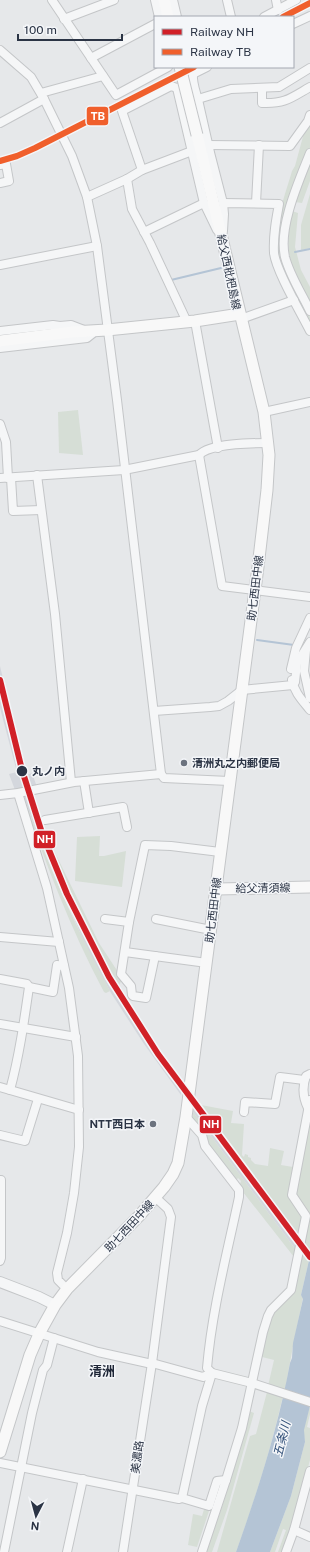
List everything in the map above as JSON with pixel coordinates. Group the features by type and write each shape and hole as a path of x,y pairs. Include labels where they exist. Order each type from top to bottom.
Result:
{"main road":[{"path":"167,2 168,16"},
{"name":"給父西枇杷島線","path":"0,342 84,331 241,317 180,68"},
{"name":"助七西田中線","path":"0,1452 30,1355 40,1332 55,1305 67,1289 155,1197 173,1174 178,1163 186,1117 207,962 267,490 268,443 264,412 241,317"},
{"name":"給父清須線","path":"216,889 310,887"}],"street":[{"path":"52,0 116,95 166,68"},
{"path":"64,19 114,0"},
{"path":"155,0 159,16"},
{"path":"227,0 231,16"},
{"path":"276,0 278,10"},
{"path":"266,16 296,0"},
{"path":"167,2 176,16"},
{"path":"294,24 309,18"},
{"path":"91,58 154,25"},
{"path":"0,50 31,77 72,156 87,197 96,246 102,330 124,470 161,774 164,778 229,781"},
{"path":"205,68 193,74 193,83 223,203 224,214 222,238"},
{"path":"198,99 231,89 279,87 310,68"},
{"path":"0,123 42,96 103,76"},
{"path":"142,170 122,111 171,86 178,88 193,83"},
{"path":"262,88 262,103 274,104 284,102 310,87"},
{"path":"178,88 204,203 222,238"},
{"path":"208,144 290,146 310,116"},
{"path":"256,203 259,145"},
{"path":"87,197 127,179 142,170 192,151"},
{"path":"310,153 288,213 285,235 285,256 288,267 310,311"},
{"path":"0,165 6,164 9,181 0,183"},
{"path":"127,179 132,209 191,321 218,448"},
{"path":"144,232 204,203"},
{"path":"223,203 279,204 274,236 274,255 282,276 310,331"},
{"path":"0,263 96,246"},
{"path":"241,317 294,300"},
{"path":"0,331 53,325 71,325 84,331"},
{"path":"0,348 87,338 102,330"},
{"path":"264,412 310,402"},
{"path":"0,424 6,442 6,478 13,511 41,510"},
{"path":"6,478 124,470 199,455 202,452 218,448 240,444 268,443"},
{"path":"199,455 222,586 310,597"},
{"path":"37,475 55,621 71,782"},
{"path":"310,618 296,648 291,669 293,685 310,710"},
{"path":"293,685 295,682 296,663 310,642"},
{"path":"306,650 304,671 310,698"},
{"path":"154,711 219,706 242,690 293,685"},
{"path":"0,795 18,793 71,782 161,774"},
{"path":"84,781 89,813"},
{"path":"18,793 47,888 69,988 76,1037 79,1072 79,1140 74,1193 67,1233 57,1273 58,1280 67,1289"},
{"path":"45,820 124,807 127,827"},
{"path":"155,956 146,998 132,994 131,986 121,974 125,952 124,947 145,845 171,846 220,852"},
{"path":"105,919 129,922"},
{"path":"156,919 211,930"},
{"path":"0,937 59,942"},
{"path":"125,952 207,962"},
{"path":"0,979 27,984 30,987 53,992 57,965 64,966"},
{"path":"10,1090 17,1065 30,987"},
{"path":"0,1024 76,1037"},
{"path":"202,1552 242,1428 254,1384 263,1332 268,1316 271,1310 291,1290 306,1216 292,1195 309,1104 305,1100 307,1077 280,1077 275,1104 245,1102 244,1112"},
{"path":"0,1087 78,1110"},
{"path":"0,1135 25,1141 38,1099"},
{"path":"186,1117 202,1135 205,1146 239,1190 239,1197 228,1251 222,1272 209,1344 207,1368 212,1373 254,1384 310,1402"},
{"path":"0,1180 0,1261"},
{"name":"美濃路","path":"123,1552 152,1363 171,1217 168,1209 155,1197"},
{"path":"0,1282 39,1297 55,1305"},
{"path":"0,1321 40,1332 98,1352 152,1363 203,1377 212,1373"},
{"path":"4,1552 32,1413 43,1370 47,1365 54,1338"},
{"path":"182,1498 202,1406 212,1373"},
{"path":"0,1463 179,1499 182,1498 209,1506 217,1481 226,1480"},
{"path":"286,1552 294,1530 310,1471"},
{"path":"67,1552 83,1479"},
{"path":"294,1530 310,1537"}],"shaded area":[{"path":"310,124 310,148 290,201 286,269 310,317 310,326 282,271 276,248 276,237 278,220 292,171 295,166 305,129"},
{"path":"310,162 310,181 302,203 295,202"},
{"path":"310,194 310,248 301,250 301,225"},
{"path":"292,211 298,213 295,247 301,270 310,287 310,304 290,260 288,238"},
{"path":"78,410 83,455 59,453 58,412"},
{"path":"0,666 27,775 32,773 37,787 15,790 9,774 17,772 0,708"},
{"path":"31,792 45,832 72,896 99,951 151,1038 183,1081 181,1095 144,1044 111,993 89,953 37,834 23,794"},
{"path":"23,794 62,894 110,991 106,993 104,992 80,944 59,896 22,796"},
{"path":"45,832 99,943 122,980 119,985 79,910"},
{"path":"100,836 99,856 126,851 122,887 75,881 77,837"},
{"path":"194,1096 295,1230 299,1233 296,1250 193,1112"},
{"path":"201,1105 233,1111 231,1123 244,1124 242,1155 244,1157 245,1154 248,1155 248,1157 251,1158 255,1164 268,1166 270,1148 284,1151 281,1165 293,1167 288,1195 302,1217 299,1233 295,1230"},
{"path":"193,1112 296,1250 294,1257 239,1187 241,1181 238,1178 236,1181 210,1150 205,1136 193,1118"},
{"path":"310,1114 310,1256 301,1295 303,1298 285,1391 268,1386 274,1360 262,1357 271,1314 293,1291 309,1215 296,1194"},
{"path":"267,1392 283,1396 250,1513 236,1552 217,1552 250,1436 256,1434"},
{"path":"310,1406 307,1427 310,1428 310,1460 292,1527 283,1552 278,1552 286,1530 283,1529 275,1552 270,1552 291,1496 305,1442 303,1430"},
{"path":"249,1411 254,1413 227,1510 212,1552 206,1552 222,1507"},
{"path":"205,1506 210,1508 197,1547 188,1545 193,1514 202,1516"}],"water":[{"name":"五条川","path":"310,1256 310,1406 304,1430 305,1442 291,1496 270,1552 236,1552 260,1482 280,1411 292,1358 293,1343 303,1299 301,1295"}],"waterway":[{"path":"295,252 310,249"},
{"path":"171,280 221,268"},
{"path":"257,640 294,645"}],"rail line":[{"name":"TB","path":"285,16 310,3"},
{"name":"TB","path":"0,161 17,156 35,148 192,68"},
{"name":"NH","path":"0,680 22,770 42,833 67,894 109,977 158,1054 310,1257"}],"place":[{"name":"清洲丸之内郵便局","path":"184,763"},
{"name":"丸ノ内","path":"22,771"},
{"name":"NTT西日本","path":"153,1124"}],"district":[{"name":"清洲","path":"102,1371"}]}
